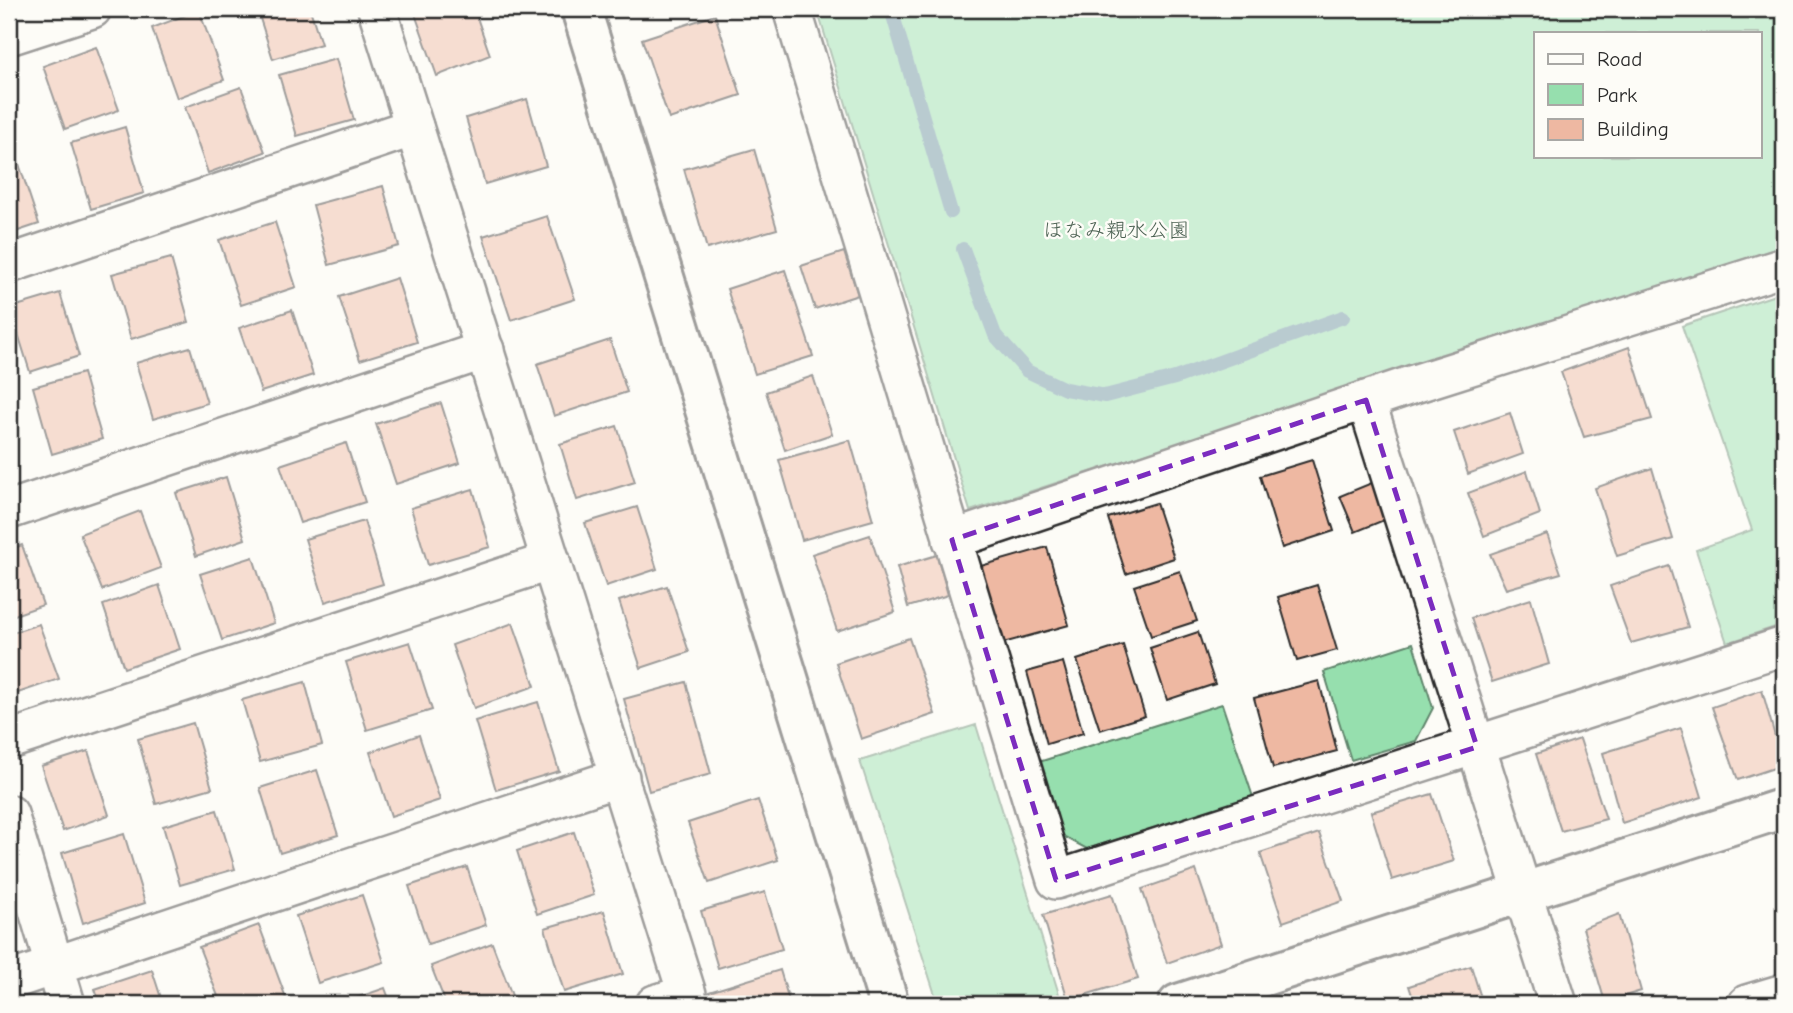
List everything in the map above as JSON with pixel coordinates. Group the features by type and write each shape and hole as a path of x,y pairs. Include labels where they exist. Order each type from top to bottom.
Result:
{"street":[{"path":"9,36 92,9"},
{"path":"377,9 687,994 655,1004"},
{"path":"581,9 889,1004"},
{"path":"792,9 1056,880 1477,747 1784,646"},
{"path":"9,264 414,127"},
{"path":"952,540 1366,400 1784,267"},
{"path":"9,510 485,350"},
{"path":"1366,400 1558,1004"},
{"path":"9,740 551,561"},
{"path":"9,981 620,777"},
{"path":"1178,1004 1784,808"},
{"path":"9,814 66,1004"},
{"path":"1747,1004 1784,993"}],"highlighted area":[{"path":"1366,400 1477,747 1056,880 952,540"}],"green space":[{"name":"ほなみ親水公園","path":"817,9 1784,9 1784,246 970,511"},
{"path":"1784,292 1784,624 1727,643 1696,550 1752,530 1682,326"},
{"path":"1413,643 1433,708 1416,741 1351,760 1324,672"},
{"path":"1222,704 1253,797 1087,849 1061,835 1039,762"},
{"path":"976,725 1062,1004 938,1004 860,761"}],"building":[{"path":"257,9 310,9 321,44 273,59"},
{"path":"430,9 474,9 490,55 437,76 415,14"},
{"path":"199,10 224,80 177,98 152,28"},
{"path":"715,15 741,95 669,119 642,39"},
{"path":"96,47 119,110 65,129 43,66"},
{"path":"336,59 354,120 297,136 279,75"},
{"path":"241,87 265,152 208,173 185,107"},
{"path":"527,99 546,166 485,184 466,118"},
{"path":"9,114 18,143 9,145"},
{"path":"125,127 144,193 91,209 71,143"},
{"path":"754,149 777,229 707,249 684,169"},
{"path":"17,158 39,224 9,234 9,161"},
{"path":"383,186 399,246 329,265 313,205"},
{"path":"547,216 575,299 511,320 483,236"},
{"path":"275,222 296,287 241,305 219,240"},
{"path":"844,252 858,295 815,309 801,266"},
{"path":"171,258 189,322 131,339 112,274"},
{"path":"785,270 813,356 755,374 727,289"},
{"path":"397,278 417,342 360,360 339,297"},
{"path":"60,293 79,356 30,372 10,308"},
{"path":"292,310 313,375 261,392 239,328"},
{"path":"610,340 627,392 554,416 537,364"},
{"path":"190,347 207,403 153,419 136,363"},
{"path":"1629,347 1652,419 1584,437 1561,372"},
{"path":"83,373 102,439 52,454 33,387"},
{"path":"813,376 832,434 785,450 766,392"},
{"path":"441,403 460,463 396,484 376,424"},
{"path":"1510,413 1523,454 1468,474 1454,432"},
{"path":"617,426 635,482 577,500 560,444"},
{"path":"850,440 873,520 802,540 779,460"},
{"path":"346,443 365,502 300,523 280,465"},
{"path":"1312,460 1334,531 1282,548 1260,476"},
{"path":"1652,468 1673,539 1617,556 1595,488"},
{"path":"1527,471 1540,514 1484,536 1468,493"},
{"path":"226,477 245,539 196,556 176,493"},
{"path":"1374,482 1389,518 1355,532 1340,496"},
{"path":"473,489 490,547 428,565 411,508"},
{"path":"1156,503 1174,558 1126,574 1108,518"},
{"path":"637,507 657,569 606,586 585,523"},
{"path":"140,511 161,568 102,590 80,534"},
{"path":"364,521 383,584 325,602 305,539"},
{"path":"1547,534 1561,573 1506,589 1490,554"},
{"path":"870,535 895,612 837,631 812,554"},
{"path":"22,545 43,605 9,617 9,550"},
{"path":"1047,547 1069,625 1003,643 981,566"},
{"path":"937,555 948,595 908,607 897,567"},
{"path":"253,557 274,623 222,640 200,574"},
{"path":"1669,566 1688,627 1631,643 1610,586"},
{"path":"1180,571 1197,621 1151,636 1134,586"},
{"path":"159,585 180,649 124,668 103,605"},
{"path":"1317,585 1337,650 1297,661 1278,597"},
{"path":"667,586 689,652 641,668 619,601"},
{"path":"1531,599 1549,664 1492,682 1471,618"},
{"path":"513,623 535,686 474,708 452,645"},
{"path":"39,624 59,679 9,696 9,634"},
{"path":"1198,632 1215,684 1167,700 1150,648"},
{"path":"909,638 935,714 861,739 836,663"},
{"path":"410,642 432,710 367,730 346,662"},
{"path":"1123,645 1145,716 1100,730 1077,660"},
{"path":"1063,662 1083,733 1047,744 1027,672"},
{"path":"1319,681 1337,751 1273,768 1254,698"},
{"path":"305,682 322,745 260,762 242,700"},
{"path":"686,682 711,774 649,791 624,699"},
{"path":"1762,690 1783,765 1738,780 1712,707"},
{"path":"538,702 559,771 496,790 475,721"},
{"path":"193,723 212,788 156,804 138,739"},
{"path":"1681,728 1702,797 1622,823 1603,753"},
{"path":"419,735 440,800 391,816 370,752"},
{"path":"1580,739 1606,819 1561,831 1536,754"},
{"path":"88,751 109,815 63,831 41,766"},
{"path":"317,770 338,835 280,853 260,788"},
{"path":"1432,794 1454,861 1392,880 1371,812"},
{"path":"758,800 778,860 709,883 688,823"},
{"path":"217,810 235,869 180,885 163,826"},
{"path":"574,832 594,895 537,914 517,851"},
{"path":"1319,833 1343,901 1283,922 1260,853"},
{"path":"124,834 145,903 83,923 62,853"},
{"path":"1784,865 1784,892 1777,867"},
{"path":"467,867 486,925 428,944 409,886"},
{"path":"1196,870 1221,944 1167,963 1142,889"},
{"path":"765,892 782,949 718,968 701,911"},
{"path":"1112,894 1138,979 1068,1000 1043,915"},
{"path":"362,895 384,962 318,983 296,916"},
{"path":"604,911 623,974 564,992 545,928"},
{"path":"1619,914 1641,991 1605,1002 1583,928"},
{"path":"259,925 286,998 269,1004 221,1004 199,947"},
{"path":"492,943 514,1001 505,1004 446,1004 431,966"},
{"path":"1471,966 1483,1004 1415,1004 1409,986"},
{"path":"152,970 163,1004 100,1004 95,989"},
{"path":"780,970 790,1004 712,1004 709,992"},
{"path":"385,988 391,1004 339,1004"}],"waterway":[{"path":"891,9 951,212"},
{"path":"963,249 995,335 1027,371 1065,389 1105,396 1175,378 1343,317"}]}
